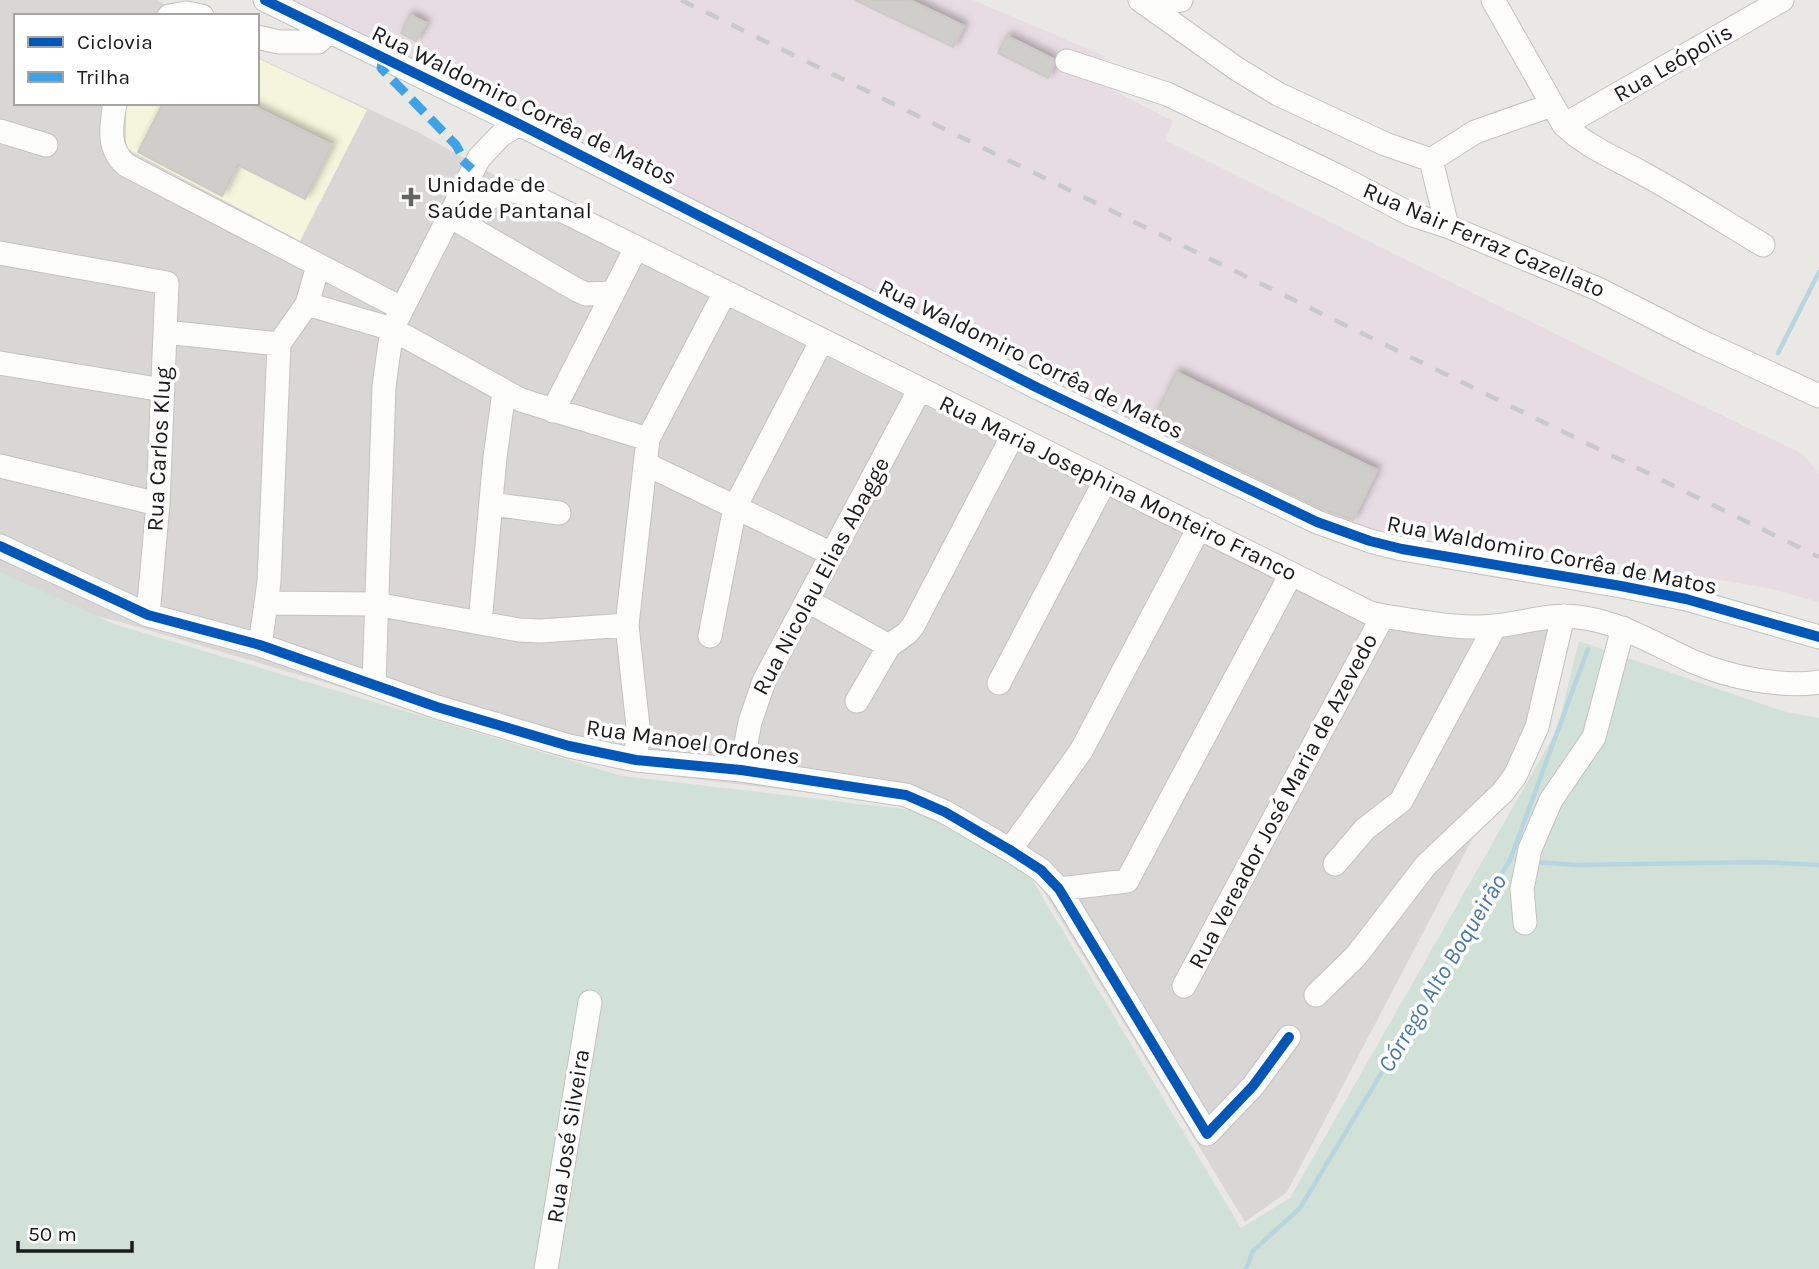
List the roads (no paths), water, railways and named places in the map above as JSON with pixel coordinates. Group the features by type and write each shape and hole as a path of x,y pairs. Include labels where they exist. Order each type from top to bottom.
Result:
{"street":[{"name":"Rua Waldomiro Corrêa de Matos","path":"265,0 519,124 1038,388 1334,529 1402,549 1686,599 1819,638"},
{"path":"1142,1 1161,4 1181,0"},
{"path":"1493,0 1564,125 1600,152 1644,174 1763,245"},
{"name":"Rua Leópolis","path":"1564,125 1782,0"},
{"path":"1142,1 1210,51 1278,94 1385,144 1431,160"},
{"path":"259,37 279,42 318,42 329,32"},
{"name":"Rua Nair Ferraz Cazellato","path":"1067,61 1167,94 1342,178 1410,214 1447,226 1598,289 1700,341 1819,395"},
{"path":"115,105 113,148 117,157 126,165 318,266 504,392 554,411 648,439"},
{"path":"1431,160 1475,132 1552,105"},
{"path":"373,684 384,386 397,318 479,158 501,135 519,124"},
{"path":"0,131 46,145"},
{"path":"1431,160 1447,226"},
{"name":"Rua Maria Josephina Monteiro Franco","path":"448,215 469,209 500,192 519,192 533,196 1370,613 1383,617 1495,626 1563,616 1585,617 1623,628 1711,669 1782,683 1819,682"},
{"path":"448,215 577,290 586,294 613,293"},
{"path":"554,411 636,248"},
{"name":"Rua Carlos Klug","path":"0,253 167,283 158,504 148,615"},
{"path":"260,645 267,603 279,344 307,304 318,266"},
{"path":"636,760 638,727 627,625 648,439 725,292"},
{"path":"307,304 397,318"},
{"path":"165,332 279,344"},
{"path":"710,636 735,507 822,340"},
{"path":"0,363 163,390"},
{"name":"Rua Nicolau Elias Abagge","path":"741,770 750,722 760,690 773,662 919,389"},
{"path":"480,623 504,392"},
{"path":"857,701 889,646 913,626 1013,435"},
{"path":"646,464 832,554"},
{"path":"0,466 158,504"},
{"path":"999,683 1105,481"},
{"path":"491,504 559,513"},
{"path":"1010,850 1081,751 1199,528"},
{"name":"Rua Manoel Ordones","path":"0,546 148,615 260,645 470,718 569,746 636,760 741,770 906,795 945,812 1041,870 1059,889 1207,1134 1253,1086 1289,1037"},
{"path":"1059,889 1127,881 1291,574"},
{"path":"808,601 889,646"},
{"path":"267,603 375,604 541,631 627,625"},
{"path":"1315,995 1356,956 1426,865 1503,792 1514,776 1537,727 1563,616"},
{"name":"Rua Vereador José Maria de Azevedo","path":"1184,986 1383,617"},
{"path":"1335,864 1365,828 1401,801 1495,626"},
{"path":"1525,923 1522,903 1527,859 1551,800 1594,737 1623,628"},
{"name":"Rua José Silveira","path":"546,1269 590,1002"}],"waterway":[{"name":"Córrego Alto Boqueirão","path":"1778,353 1819,272"},
{"name":"Córrego Alto Boqueirão","path":"1246,1269 1253,1251 1300,1208 1510,860 1588,649"},
{"path":"1533,862 1579,865 1761,862 1819,865"}],"railway":[{"path":"681,0 1819,557"}],"place":[{"name":"Unidade de Saúde Pantanal","path":"411,197"}]}
